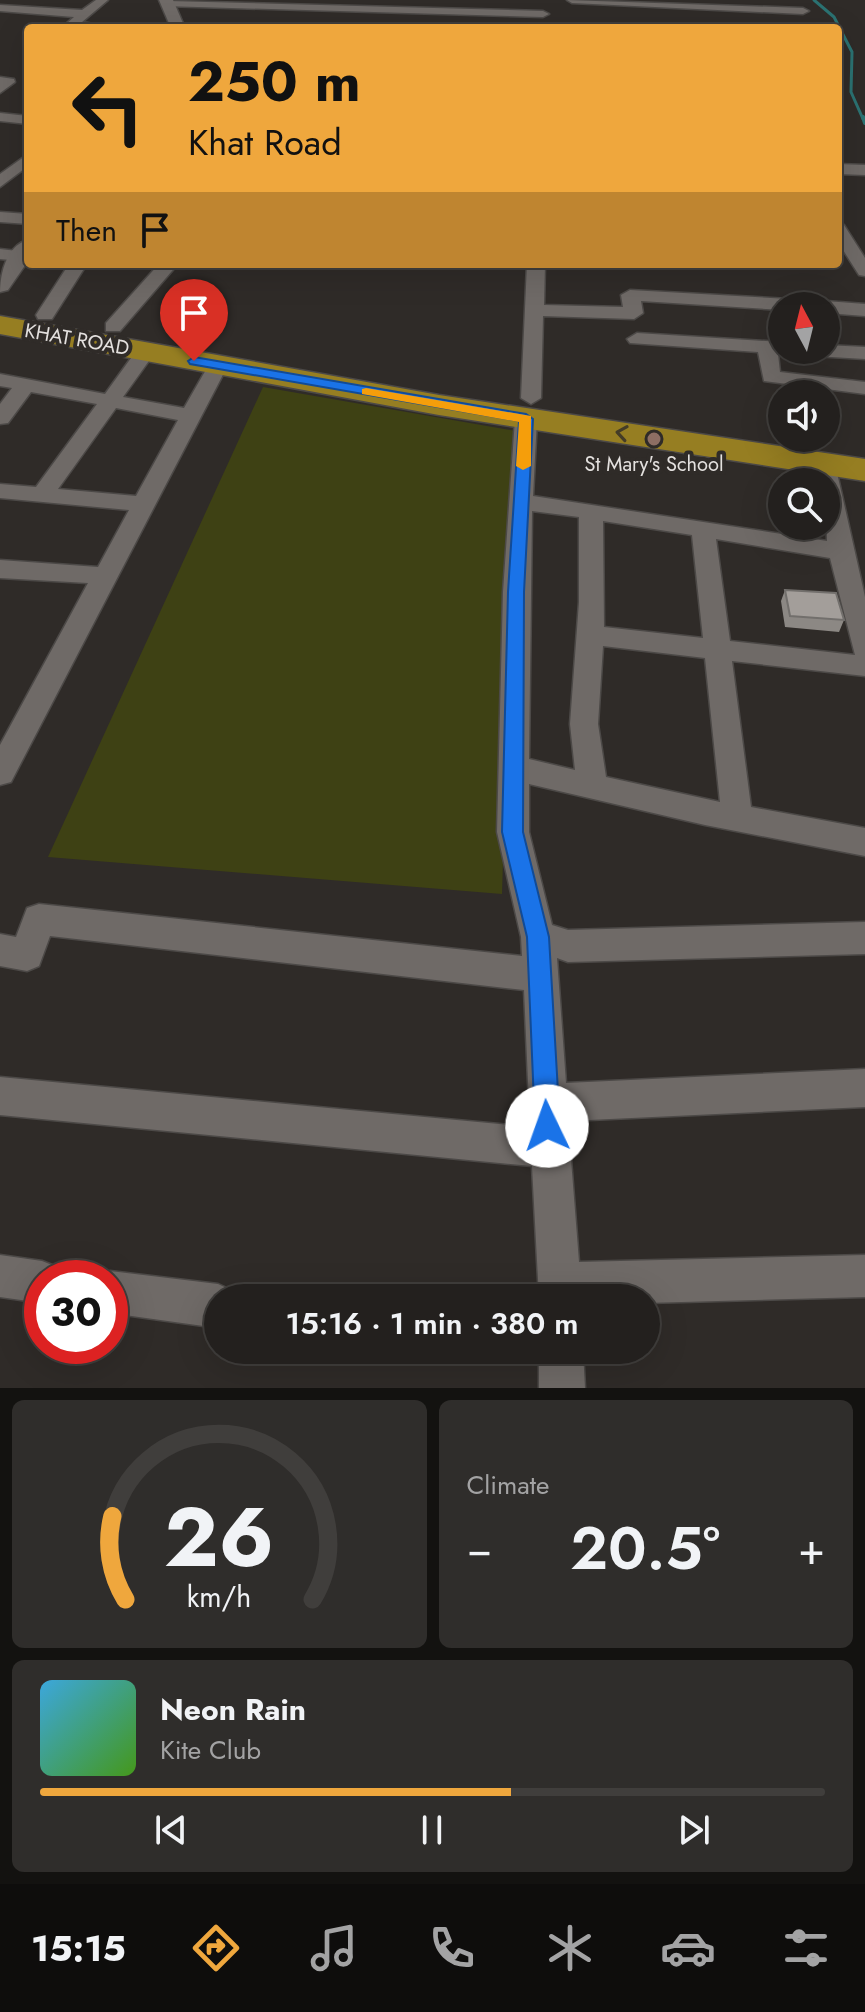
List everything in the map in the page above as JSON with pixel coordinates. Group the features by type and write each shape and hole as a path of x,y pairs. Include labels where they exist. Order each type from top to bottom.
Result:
{"highway":[{"name":"KHAT ROAD","path":"0,307 528,408 768,431"},
{"name":"KHAT ROAD","path":"0,325 218,365 768,443"},
{"name":"KHAT ROAD","path":"840,448 865,443"},
{"name":"KHAT ROAD","path":"826,452 865,470"}],"street":[{"path":"71,24 103,0"},
{"path":"542,24 544,0"},
{"path":"572,0 803,11"},
{"path":"176,24 167,2 543,14"},
{"path":"0,8 85,14"},
{"path":"3,84 24,83"},
{"path":"0,117 24,120"},
{"path":"0,182 23,155"},
{"path":"842,169 865,170"},
{"path":"0,217 24,219"},
{"path":"843,226 865,271"},
{"path":"0,285 16,252"},
{"path":"45,315 75,268"},
{"path":"113,327 165,268"},
{"path":"536,268 521,502 513,832 538,937 559,1284"},
{"path":"533,310 634,313 630,295 768,304"},
{"path":"840,308 865,310"},
{"path":"637,339 768,348"},
{"path":"43,494 146,351"},
{"path":"840,352 865,353"},
{"path":"772,364 771,377 865,388"},
{"path":"0,773 218,365"},
{"path":"0,380 191,416"},
{"path":"0,418 27,383"},
{"path":"824,452 849,554 865,648"},
{"path":"0,491 144,504"},
{"path":"521,502 849,554"},
{"path":"591,511 584,724 592,785"},
{"path":"703,530 737,816"},
{"path":"0,569 106,576"},
{"path":"589,635 717,651 816,658 865,666"},
{"path":"513,768 865,842"},
{"path":"0,950 27,955 39,919 540,975"},
{"path":"538,937 568,946 865,938"},
{"path":"546,1103 865,1088"},
{"path":"0,1096 549,1148"},
{"path":"0,1276 24,1279"},
{"path":"660,1286 865,1276"},
{"path":"128,1294 204,1304"}],"green space":[{"path":"263,387 516,431 502,894 48,857"}],"building":[{"path":"785,590 836,593 844,620 790,616"}],"waterway":[{"path":"814,0 838,24"},
{"path":"842,33 852,52 851,92 863,119"},
{"path":"863,117 865,123"}],"slow traffic":[{"path":"366,392 526,419 523,466"}],"place":[{"name":"St Mary's School","path":"654,439"}],"route":[{"path":"194,361 526,419 516,592 513,832 538,937 547,1126"}]}
